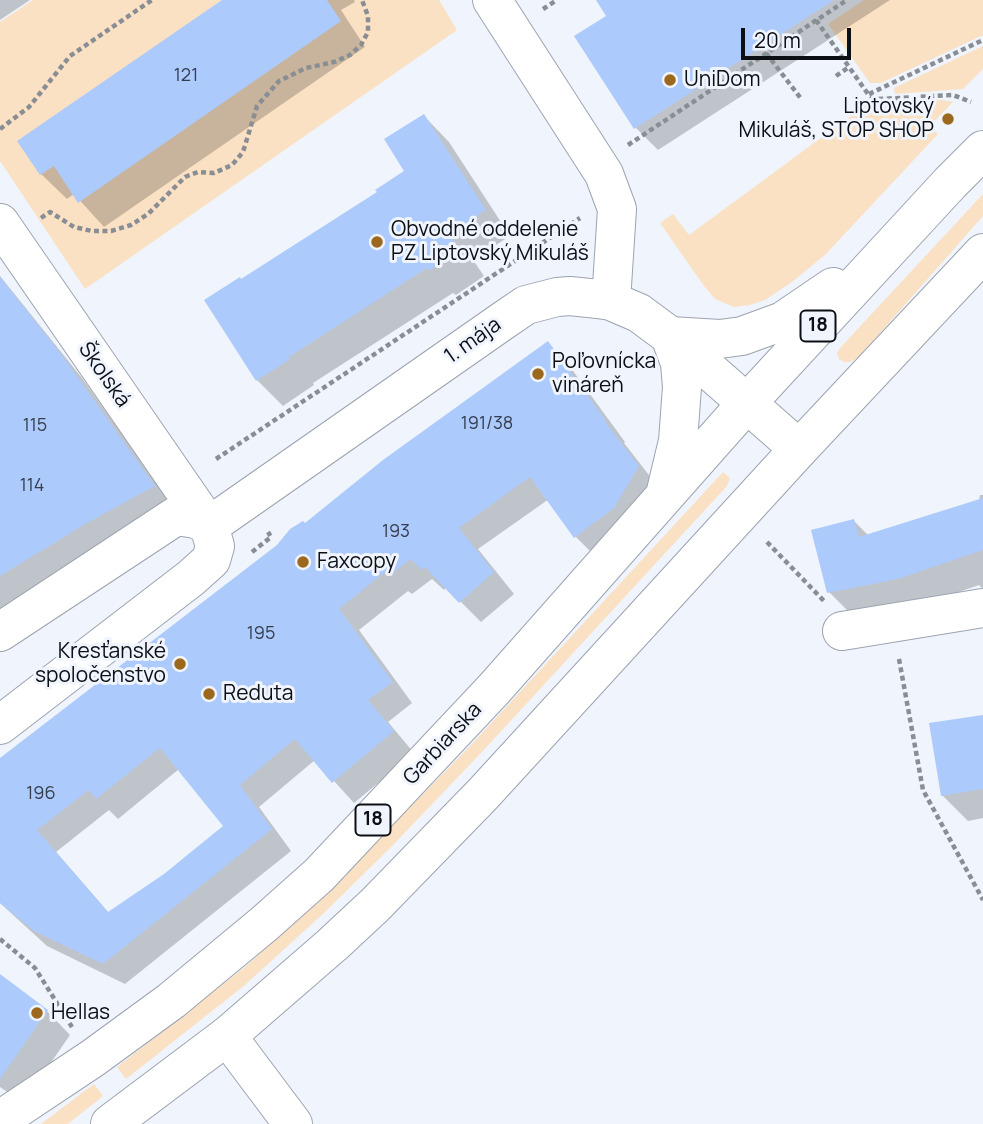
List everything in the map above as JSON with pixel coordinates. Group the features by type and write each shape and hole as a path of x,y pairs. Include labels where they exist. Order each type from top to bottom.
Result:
{"main road":[{"path":"492,0 604,174 617,209 611,301"},
{"name":"18","path":"747,403 983,150"},
{"name":"Školská","path":"16,225 209,526"},
{"path":"665,496 678,441 682,387 680,363 670,336 720,339 762,330 798,312 856,267 889,249"},
{"path":"110,1124 227,1036 332,945 424,855 983,253"},
{"name":"1. mája","path":"209,526 526,305 570,296 611,301 639,313 670,336 799,449"},
{"name":"Garbiarska","path":"0,1120 93,1058 170,1001 319,875 494,689 747,403"},
{"path":"0,632 176,516 196,519 209,526 215,546 214,554 204,567 0,724"},
{"path":"842,631 983,608"},
{"path":"227,1036 293,1124"}],"path":[{"path":"0,129 29,107 70,56 152,0"},
{"path":"16,225 50,212 74,227 111,231 131,225 148,214 185,177 198,172 214,173 232,165 243,152 257,106 279,81 306,68 334,62 350,55 361,45 368,32 368,16 362,0"},
{"path":"535,14 557,0"},
{"path":"620,151 847,0"},
{"path":"816,20 868,94 880,99 953,94 971,102"},
{"path":"868,94 983,40"},
{"path":"766,53 802,100"},
{"path":"836,76 849,67"},
{"path":"216,459 480,282 590,213 611,194"},
{"path":"765,539 824,600 842,631"},
{"path":"893,622 923,790 983,900"},
{"path":"0,939 35,968 76,1034"}],"shaded area":[{"path":"33,0 439,0 457,30 85,289 0,161 0,22"},
{"path":"864,0 983,0 983,35 881,83 870,83 828,24"},
{"path":"983,46 983,69 963,89 895,94 894,88"},
{"path":"942,100 953,102 929,127 938,134 825,255 765,300 734,307 715,299 660,223 673,214 689,235 867,104"},
{"path":"983,194 983,216 858,358 850,362 839,359 837,353 840,348"},
{"path":"723,472 730,478 727,486 393,845 245,985 126,1079 117,1067 245,967 316,903 472,744"},
{"path":"94,1084 103,1096 68,1124 41,1124"}],"building":[{"path":"222,0 327,0 341,21 78,203 54,166 40,175 17,141"},
{"path":"596,0 834,0 634,129 574,36 606,16"},
{"name":"Obvodné oddelenie PZ Liptovský Mikuláš","path":"424,114 486,210 449,234 459,250 289,357 290,359 256,381 204,300 377,192 375,190 404,171 384,139"},
{"path":"0,277 64,358 155,486 87,523 0,576"},
{"path":"548,341 639,466 614,508 574,538 530,477 459,528 494,572 459,603 425,567 422,570 411,559 390,575 386,571 339,609 393,682 368,700 394,731 332,783 295,739 240,785 272,829 103,964 34,931 0,903 0,758 277,545 290,529 303,521 305,523 383,460","holes":["160,748 223,826 164,874 108,912 37,830 89,790 96,799"]},
{"path":"983,498 983,550 898,579 827,593 811,530 854,519 859,537"},
{"path":"983,715 983,789 941,796 929,723"},
{"path":"0,974 48,1010 0,1079"}],"place":[{"name":"UniDom","path":"670,80"},
{"name":"Liptovský Mikuláš, STOP SHOP","path":"948,119"},
{"name":"Obvodné oddelenie PZ Liptovský Mikuláš","path":"377,242"},
{"name":"Poľovnícka vináreň","path":"538,374"},
{"name":"Faxcopy","path":"303,562"},
{"name":"Kresťanské spoločenstvo","path":"180,664"},
{"name":"Reduta","path":"209,694"},
{"name":"Hellas","path":"37,1013"}]}
